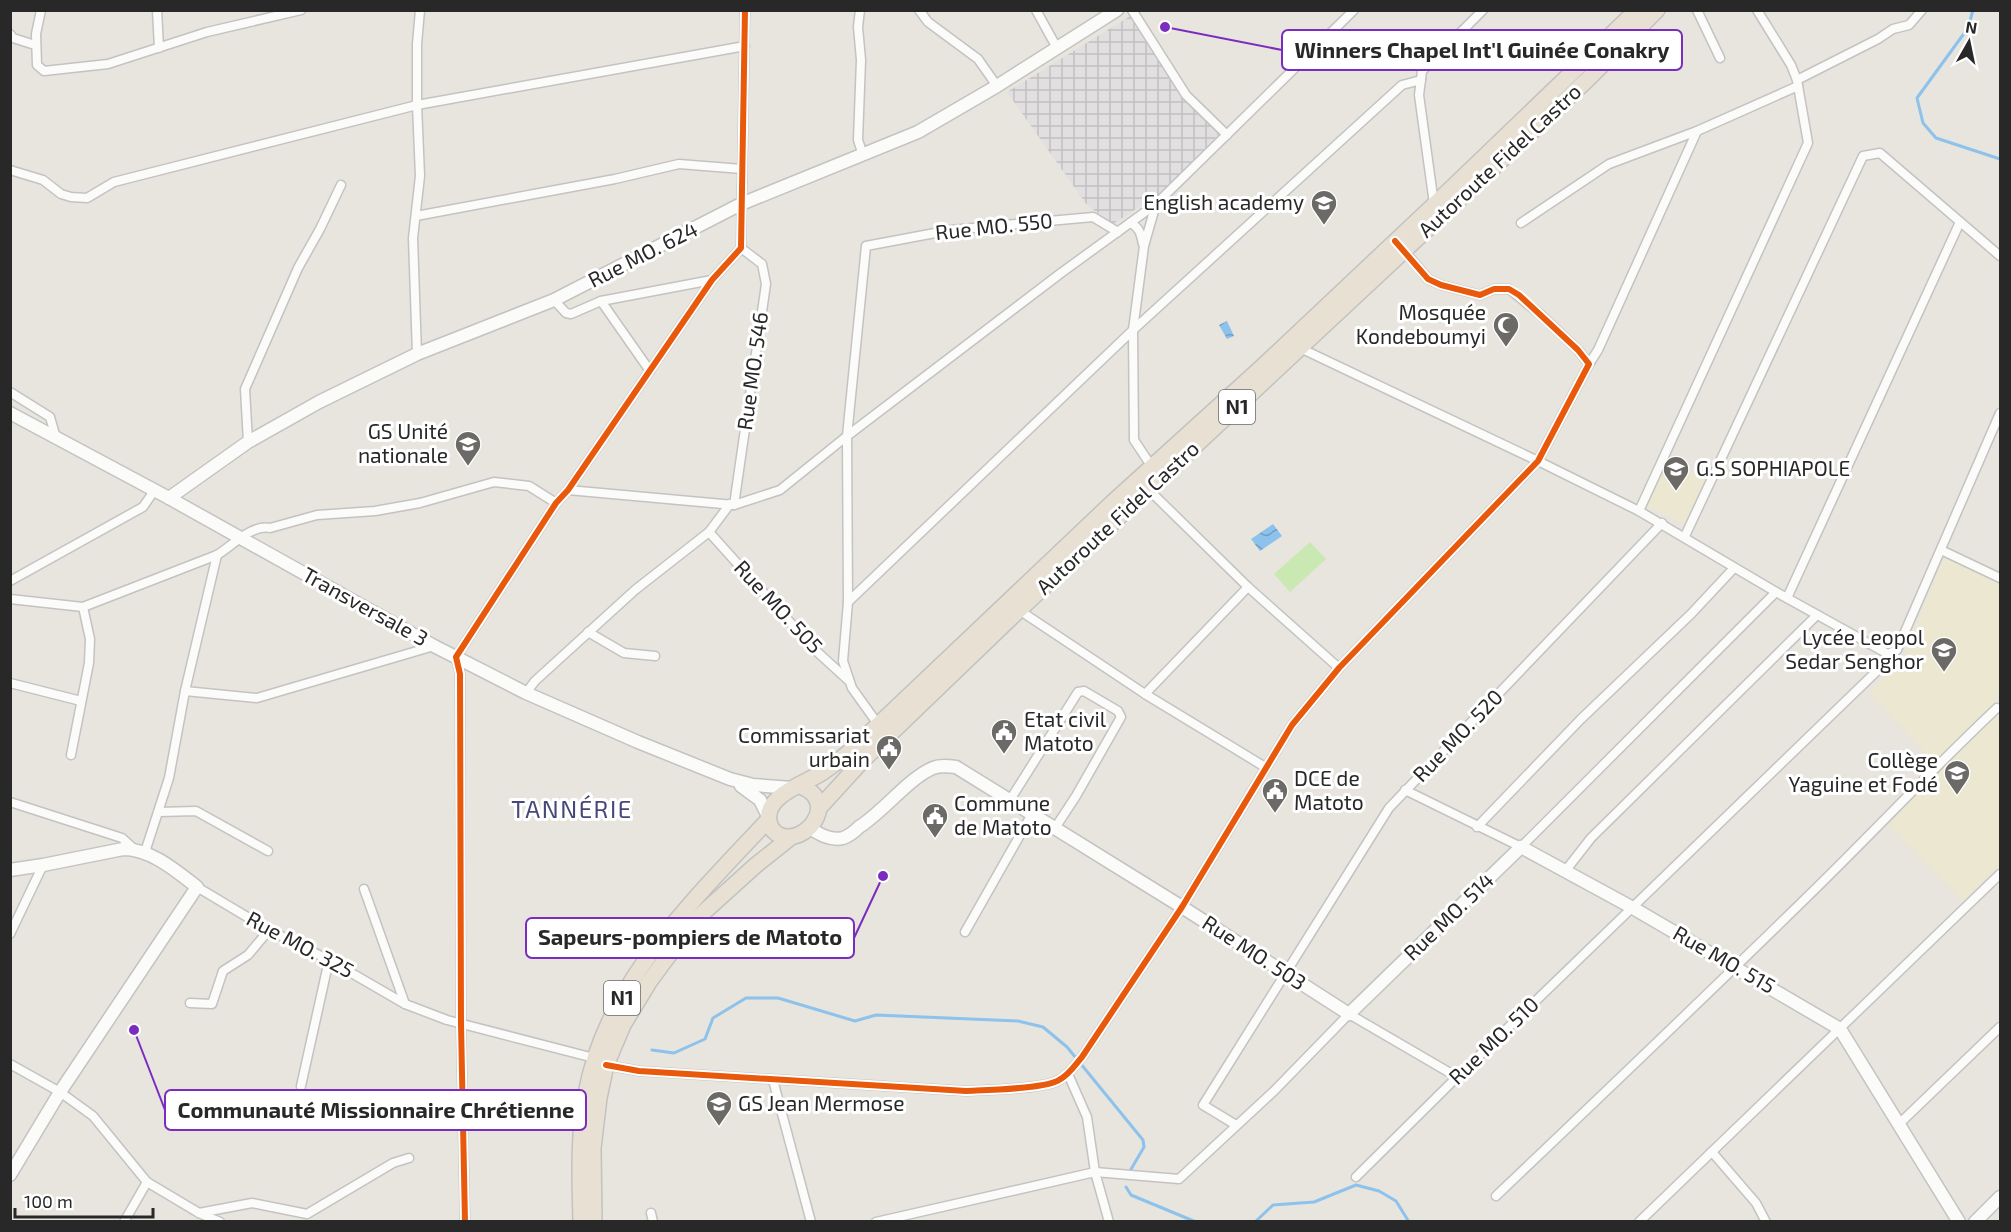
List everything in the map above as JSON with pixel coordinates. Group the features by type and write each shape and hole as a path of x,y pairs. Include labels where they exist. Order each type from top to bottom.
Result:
{"highway":[{"name":"Autoroute Fidel Castro","path":"796,787 842,759 1152,467 1588,79 1657,10"},
{"name":"Autoroute Fidel Castro","path":"820,807 888,737 1019,610 1300,348 1400,246 1434,205 1634,11"},
{"path":"796,787 809,789 818,800 820,807 815,821 798,835 790,838 774,832 768,818 774,804 796,787"},
{"name":"N1","path":"594,1221 593,1148 599,1098 600,1061 610,1019 637,972 684,910 768,818"},
{"name":"N1","path":"581,1221 579,1154 586,1094 600,1061 644,991 694,921 756,865 790,838"}],"street":[{"path":"41,10 35,45 37,65 44,71 108,64 207,32 301,10"},
{"path":"157,10 159,48"},
{"path":"417,354 413,238 420,176 417,44 420,10"},
{"path":"465,1221 461,1024 460,674 456,657 556,503 568,490 712,280 741,248 745,10"},
{"path":"860,10 858,140 863,155"},
{"path":"919,10 928,22 978,59 997,86"},
{"path":"1036,10 1058,48"},
{"name":"Rue MO. 624","path":"169,498 248,442 319,402 417,354 554,300 741,204 918,132 997,86 1117,10"},
{"path":"1132,10 1186,95 1227,135"},
{"path":"568,490 732,504 780,490 1060,273 1156,204 1354,10"},
{"path":"1434,205 1419,95 1422,71 1483,10"},
{"path":"1697,10 1720,58"},
{"path":"1639,512 1808,143 1797,83 1791,65 1757,10"},
{"path":"1521,223 1609,164 1697,131 1797,83 1893,29 1909,25 1922,10"},
{"path":"10,34 13,38 35,45"},
{"path":"10,170 43,180 65,196 87,198 114,182 417,105 745,46"},
{"path":"848,602 1133,330 1402,85 1421,80"},
{"path":"1109,1221 1095,1172 1086,1117 1068,1074 1082,1057 1182,907 1292,725 1339,668 1538,461 1603,340 1697,131"},
{"path":"1684,537 1863,156 1880,153 2001,256"},
{"path":"416,216 615,179 679,164 742,169"},
{"path":"248,442 245,389 298,268 341,185"},
{"path":"1152,467 1134,440 1133,330 1144,246 1156,204"},
{"name":"Rue MO. 550","path":"847,436 866,246 951,230 1093,217 1118,232"},
{"path":"1787,598 1960,222"},
{"path":"1130,224 1135,225 1139,230 1144,246"},
{"path":"1400,246 1428,279 1441,285 1480,295 1494,289 1509,290 1540,314 1578,350 1589,364"},
{"name":"Rue MO. 546","path":"732,504 766,284 762,264 741,248"},
{"path":"554,300 566,313 571,314 601,301 712,280"},
{"path":"601,301 650,371"},
{"path":"1300,348 1538,461 1662,523 1734,568 1888,654"},
{"path":"10,392 50,417 56,439"},
{"name":"Rue MO. 510","path":"1356,1177 1881,668 1888,654 1897,650 2001,412"},
{"name":"Transversale 3","path":"10,413 169,498 434,646 526,693 730,779 761,786 796,787"},
{"path":"847,436 848,602 843,661 852,688 888,737"},
{"path":"10,599 83,607 217,555 230,548 240,538 263,526 270,528 317,515 375,511 420,503 494,482 529,486 556,503"},
{"path":"1149,490 1248,587 1339,668"},
{"path":"10,580 143,507 154,491"},
{"path":"526,693 534,681 635,590 708,532 732,504"},
{"name":"Rue MO. 520","path":"1236,1125 1203,1105 1389,808 1662,523"},
{"name":"Rue MO. 505","path":"708,532 814,649 849,681"},
{"path":"1941,550 2001,578"},
{"path":"139,851 159,812 169,778 185,691 217,555"},
{"path":"1477,827 1581,719 1691,614 1734,568"},
{"path":"1145,693 1248,587"},
{"name":"Rue MO. 514","path":"876,1221 1095,1172 1179,1179 1274,1091 1776,592"},
{"path":"71,755 89,663 90,639 83,607"},
{"path":"1019,610 1145,693 1265,767"},
{"path":"1566,870 1591,838 1816,615"},
{"path":"588,632 624,653 655,656"},
{"path":"185,691 257,698 434,646"},
{"path":"10,683 81,701"},
{"path":"1010,800 1078,692 1084,691 1118,711 1121,717 1055,828"},
{"path":"1496,1196 1737,967 1869,837 1942,759 1999,707"},
{"name":"Rue MO. 503","path":"808,827 819,835 832,838 844,837 866,823 918,777 932,768 944,765 956,767 1349,1014 1457,1077"},
{"name":"Transversale 3","path":"730,779 760,800 768,818"},
{"name":"Rue MO. 515","path":"1405,790 1566,870 1737,967 1840,1029 1959,1221"},
{"path":"10,802 122,838 139,851"},
{"path":"159,812 196,811 268,851"},
{"path":"966,932 1032,814"},
{"path":"10,870 123,849 139,851"},
{"name":"Rue MO. 325","path":"139,851 269,930 329,960 405,1004 461,1024 639,1071 966,1091 1020,1088 1057,1082 1068,1074"},
{"path":"10,934 43,865"},
{"path":"1639,1221 2001,874"},
{"path":"10,1175 60,1092 197,887"},
{"path":"364,889 405,1004"},
{"path":"190,1003 212,1004 223,971 248,955 269,930"},
{"path":"301,1086 329,960"},
{"path":"1899,1124 2001,1027"},
{"path":"10,1064 60,1092 93,1116 147,1182 199,1213 220,1221"},
{"path":"774,1080 811,1221"},
{"path":"1712,1152 1756,1203 1766,1221"},
{"path":"199,1213 252,1203 307,1214 393,1163 409,1158"},
{"path":"124,1221 147,1182"},
{"path":"1975,1221 2001,1197"}],"shaded area":[{"path":"1132,15 1185,102 1187,101 1219,134 1155,201 1142,205 1113,224 1087,205 1007,92"},
{"name":"G.S SOPHIAPOLE","path":"1665,460 1706,479 1685,524 1645,505"},
{"path":"1944,557 2000,584 2000,690 1990,713 2000,721 2000,865 1963,901 1888,824 1940,769 1869,692 1904,656"}],"green space":[{"path":"1310,542 1326,559 1290,592 1274,574"}],"water":[{"path":"1227,321 1234,336 1227,339 1219,325"},
{"path":"1273,524 1282,536 1260,551 1251,539"}],"waterway":[{"path":"1973,10 1968,28 1917,98 1923,123 1936,138 2000,159"},
{"path":"652,1050 674,1053 705,1039 713,1018 746,998 778,998 855,1021 876,1015 1018,1021 1043,1027 1067,1047 1143,1140 1144,1147 1130,1171"},
{"path":"1255,1222 1273,1205 1314,1202 1356,1185 1379,1191 1396,1201 1409,1222"},
{"path":"1126,1187 1131,1195 1196,1222"}],"cycle path":[{"path":"465,1222 461,1024 460,674 456,657 556,503 568,490 712,280 741,248 745,10"},
{"path":"606,1065 639,1071 966,1091 1041,1085 1052,1083 1069,1073 1182,907 1292,725 1339,668 1538,461 1589,364 1578,350 1519,295 1509,289 1494,289 1480,295 1441,285 1428,279 1395,241"}],"place":[{"name":"Winners Chapel Int'l Guinée Conakry","path":"1165,27"},
{"name":"English academy","path":"1324,226"},
{"name":"Mosquée Kondeboumyi","path":"1506,348"},
{"name":"GS Unité nationale","path":"468,467"},
{"name":"G.S SOPHIAPOLE","path":"1676,492"},
{"name":"Lycée Leopol Sedar Senghor","path":"1944,673"},
{"name":"Etat civil Matoto","path":"1004,755"},
{"name":"Commissariat urbain","path":"889,771"},
{"name":"Collège Yaguine et Fodé","path":"1957,796"},
{"name":"DCE de Matoto","path":"1275,814"},
{"name":"Commune de Matoto","path":"935,839"},
{"name":"Sapeurs-pompiers de Matoto","path":"883,876"},
{"name":"Communauté Missionnaire Chrétienne","path":"134,1030"},
{"name":"GS Jean Mermose","path":"719,1127"}],"district":[{"name":"TANNÉRIE","path":"572,810"}]}
